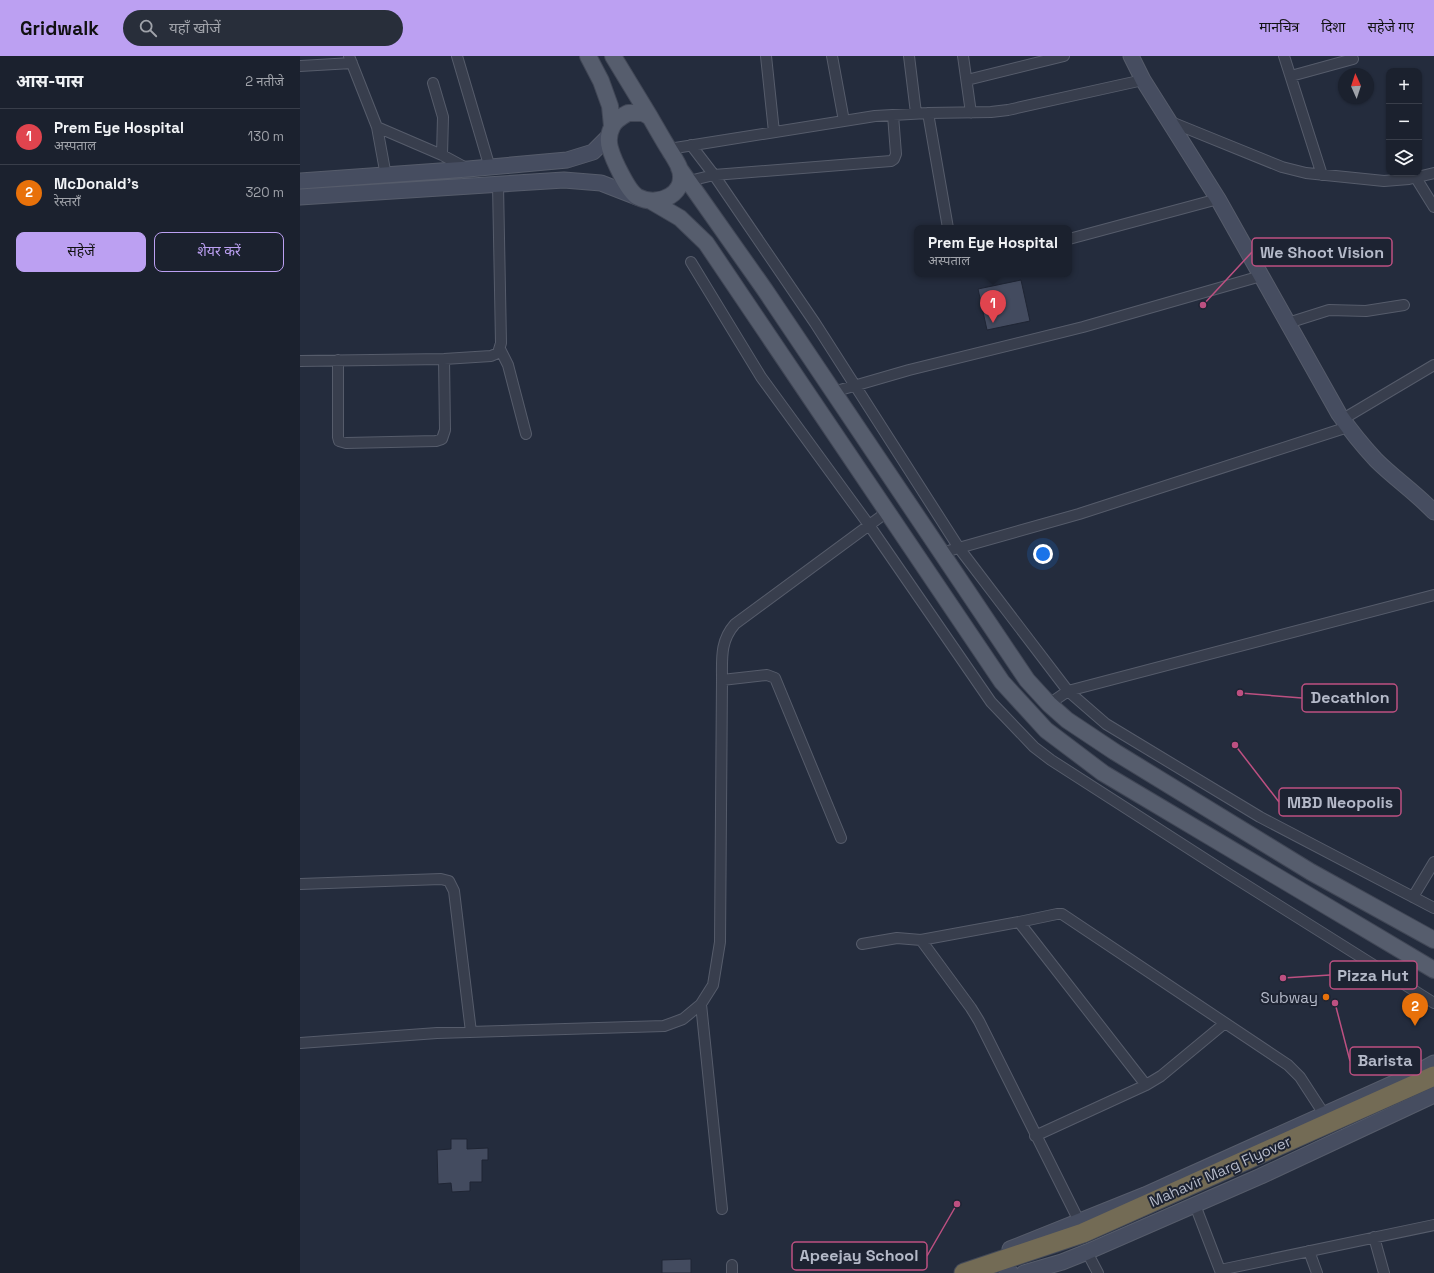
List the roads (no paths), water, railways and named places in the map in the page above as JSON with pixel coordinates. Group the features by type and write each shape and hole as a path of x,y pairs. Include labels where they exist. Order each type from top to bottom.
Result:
{"highway":[{"name":"Mahavir Marg Flyover","path":"1012,1267 1083,1233 1434,1076"},
{"name":"Mahavir Marg Flyover","path":"1012,1267 1142,1219 1434,1086"},
{"path":"964,1273 1012,1267"}],"main road":[{"path":"588,56 601,81 610,106 610,147 616,165 624,181 644,199 680,218 706,243 1002,682 1046,730 1103,772 1433,972"},
{"path":"613,56 680,168 765,290 1027,680 1049,704 1067,720 1115,752 1311,872 1434,940"},
{"path":"610,131 617,119 628,113 643,113 650,117"},
{"path":"644,199 663,200 671,196 678,189 681,178 680,168"},
{"path":"1067,720 1071,730 1079,738 1147,785 1291,870 1434,951"}],"street":[{"path":"456,56 490,168"},
{"path":"766,56 774,132"},
{"path":"832,56 844,121"},
{"path":"909,56 916,113"},
{"path":"963,56 971,113"},
{"path":"967,80 1064,56"},
{"path":"1131,56 1144,80 1218,199 1345,423 1377,460 1431,507"},
{"path":"1284,56 1322,175"},
{"path":"1290,76 1353,59"},
{"path":"300,66 350,60 377,127 386,176"},
{"path":"669,149 875,116 916,113 971,113 1008,110 1144,80"},
{"path":"433,83 443,117 442,155"},
{"path":"928,113 947,225"},
{"path":"689,181 714,175 891,161 894,159 896,154 893,115"},
{"path":"1171,122 1282,167 1322,175 1384,181 1416,178 1434,174"},
{"path":"377,127 442,155 468,170"},
{"path":"300,182 468,170 568,160 593,152 610,131"},
{"path":"691,145 714,175 815,324 960,548 1068,691 1106,724 1260,817 1434,908"},
{"path":"1416,178 1434,207"},
{"path":"300,197 564,180 601,184 644,199"},
{"path":"300,361 444,359 491,356 498,353 501,343 498,185"},
{"path":"1072,238 1218,199"},
{"path":"691,262 760,377 869,525 991,702 1034,747 1051,760 1207,860 1434,1003"},
{"path":"833,392 909,370 1083,328 1261,276"},
{"path":"1288,323 1329,310 1366,311 1404,305"},
{"path":"500,349 508,365 526,434"},
{"path":"338,360 338,438 339,441 346,443 436,441 442,439 446,430 444,359"},
{"path":"941,553 1079,514 1345,423 1434,365"},
{"path":"300,1043 471,1032 664,1026 684,1019 701,1004 713,985 720,942 722,680 723,648 728,631 735,624 888,512"},
{"path":"1049,704 1068,691 1434,595"},
{"path":"722,680 768,675 775,678 841,838"},
{"path":"1413,897 1434,862"},
{"path":"300,884 441,879 449,882 454,891 471,1032"},
{"path":"862,944 898,938 921,940 1057,914 1066,915 1288,1065 1300,1077 1324,1114"},
{"path":"1019,922 1146,1085"},
{"path":"921,940 979,1020 1035,1136 1079,1221"},
{"path":"701,1004 722,1209"},
{"path":"1035,1136 1146,1085 1161,1076 1225,1023"},
{"path":"1434,1063 1144,1195 1011,1248 1012,1267 1062,1262 1087,1252 1261,1176 1434,1095"},
{"path":"1195,1205 1221,1272 1309,1251 1434,1225"},
{"path":"1374,1237 1384,1273"},
{"path":"1309,1251 1317,1273"},
{"path":"1087,1252 1098,1273"}],"place":[{"name":"We Shoot Vision","path":"1203,305"},
{"name":"Prem Eye Hospital","path":"993,323"},
{"name":"Decathlon","path":"1240,693"},
{"name":"MBD Neopolis","path":"1235,745"},
{"name":"Pizza Hut","path":"1283,978"},
{"name":"Subway","path":"1326,997"},
{"name":"Barista","path":"1335,1003"},
{"name":"McDonald's","path":"1415,1026"},
{"name":"Apeejay School","path":"957,1204"}]}
